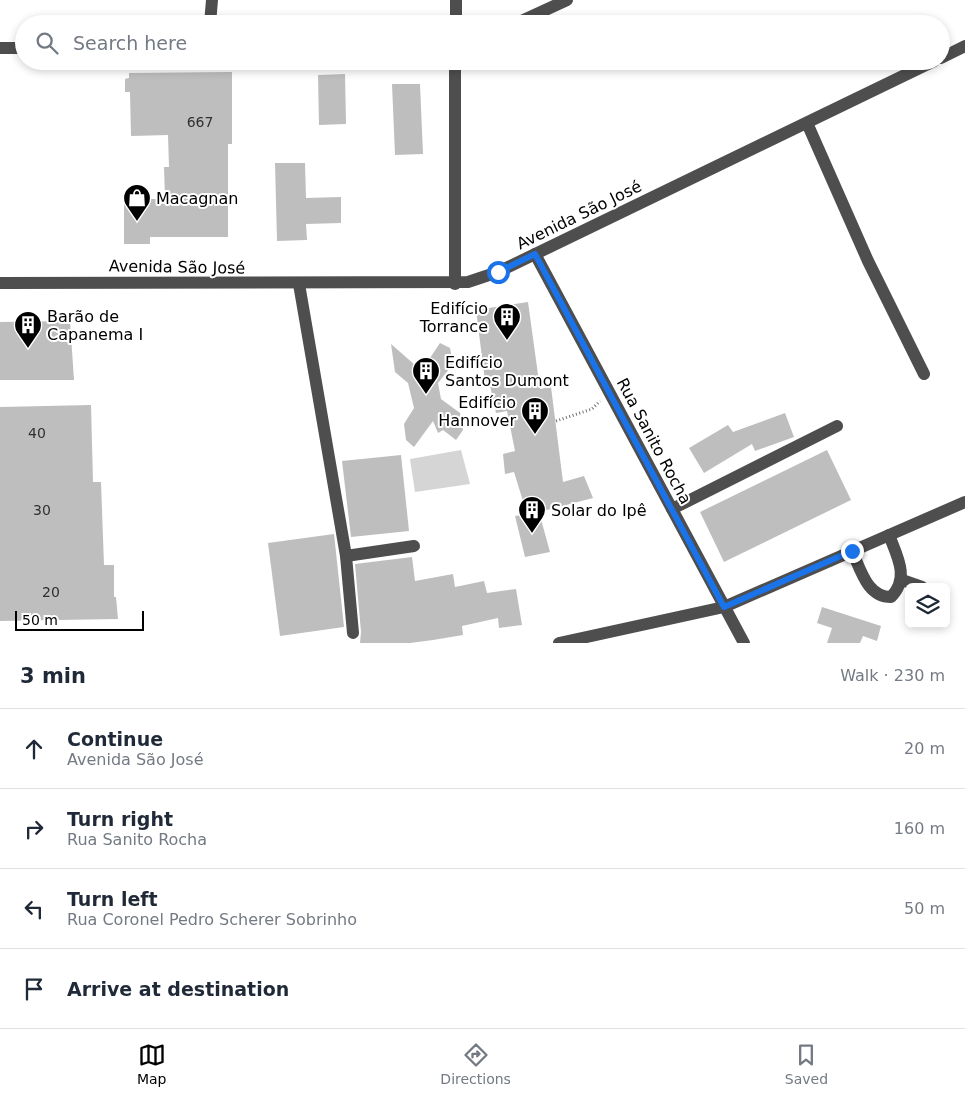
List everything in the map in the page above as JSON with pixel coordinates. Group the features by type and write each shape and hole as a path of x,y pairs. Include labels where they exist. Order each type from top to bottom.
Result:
{"street":[{"path":"211,15 212,0"},
{"path":"456,0 456,15"},
{"path":"534,15 567,0"},
{"path":"950,54 965,46"},
{"path":"0,48 15,48"},
{"path":"455,284 456,70"},
{"name":"Avenida São José","path":"0,283 455,284 482,279 916,70"},
{"path":"807,123 868,261 924,374"},
{"name":"Rua Sanito Rocha","path":"535,254 744,643"},
{"path":"299,284 346,556 353,633"},
{"path":"672,509 837,426"},
{"path":"559,643 724,607 965,502"},
{"path":"852,551 871,590 881,597 891,597 898,590 902,580 902,570 889,535"},
{"path":"346,556 414,546"},
{"path":"902,580 911,583"}],"path":[{"path":"556,421 592,410 610,394"}],"shaded area":[{"path":"461,450 470,484 415,492 410,459"}],"building":[{"path":"232,72 232,144 228,144 228,237 150,237 150,244 124,244 124,199 165,199 164,167 169,167 168,135 131,136 130,92 125,92 125,79 129,78 129,73"},
{"path":"345,74 346,124 319,125 318,75"},
{"path":"392,84 420,84 423,154 395,155"},
{"path":"275,163 305,163 306,198 341,197 341,223 306,224 307,240 277,241"},
{"path":"528,302 540,389 551,387 563,482 584,476 593,498 539,512 550,552 525,557 515,516 527,514 514,472 505,474 503,454 515,451 507,411 496,413 489,381 485,381 476,310"},
{"name":"Barão de Capanema I","path":"70,321 74,380 0,380 0,322"},
{"name":"Edifício Santos Dumont","path":"440,343 450,348 453,364 438,383 441,399 460,413 463,430 456,440 443,430 438,433 433,421 414,447 406,440 404,424 414,408 408,383 395,372 391,344 415,365 428,361"},
{"path":"91,405 93,482 101,482 104,565 114,565 114,597 116,597 118,619 0,621 0,407"},
{"path":"785,413 794,437 755,451 752,444 704,473 689,448 728,425 733,432"},
{"path":"827,450 851,500 724,562 700,512"},
{"path":"401,455 409,531 351,537 342,461"},
{"path":"334,534 344,627 280,636 268,543"},
{"path":"412,557 415,581 453,574 455,587 484,581 487,593 516,589 522,625 499,628 498,618 462,626 463,635 410,643 360,643 361,632 355,564"},
{"path":"822,607 881,626 877,641 863,636 860,643 827,643 832,628 817,623"}],"place":[{"name":"Macagnan","path":"137,222"},
{"name":"Edifício Torrance","path":"507,341"},
{"name":"Barão de Capanema I","path":"28,349"},
{"name":"Edifício Santos Dumont","path":"426,395"},
{"name":"Edifício Hannover","path":"535,435"},
{"name":"Solar do Ipê","path":"532,534"}],"route":[{"path":"498,272 535,254 724,607 852,551"}]}
